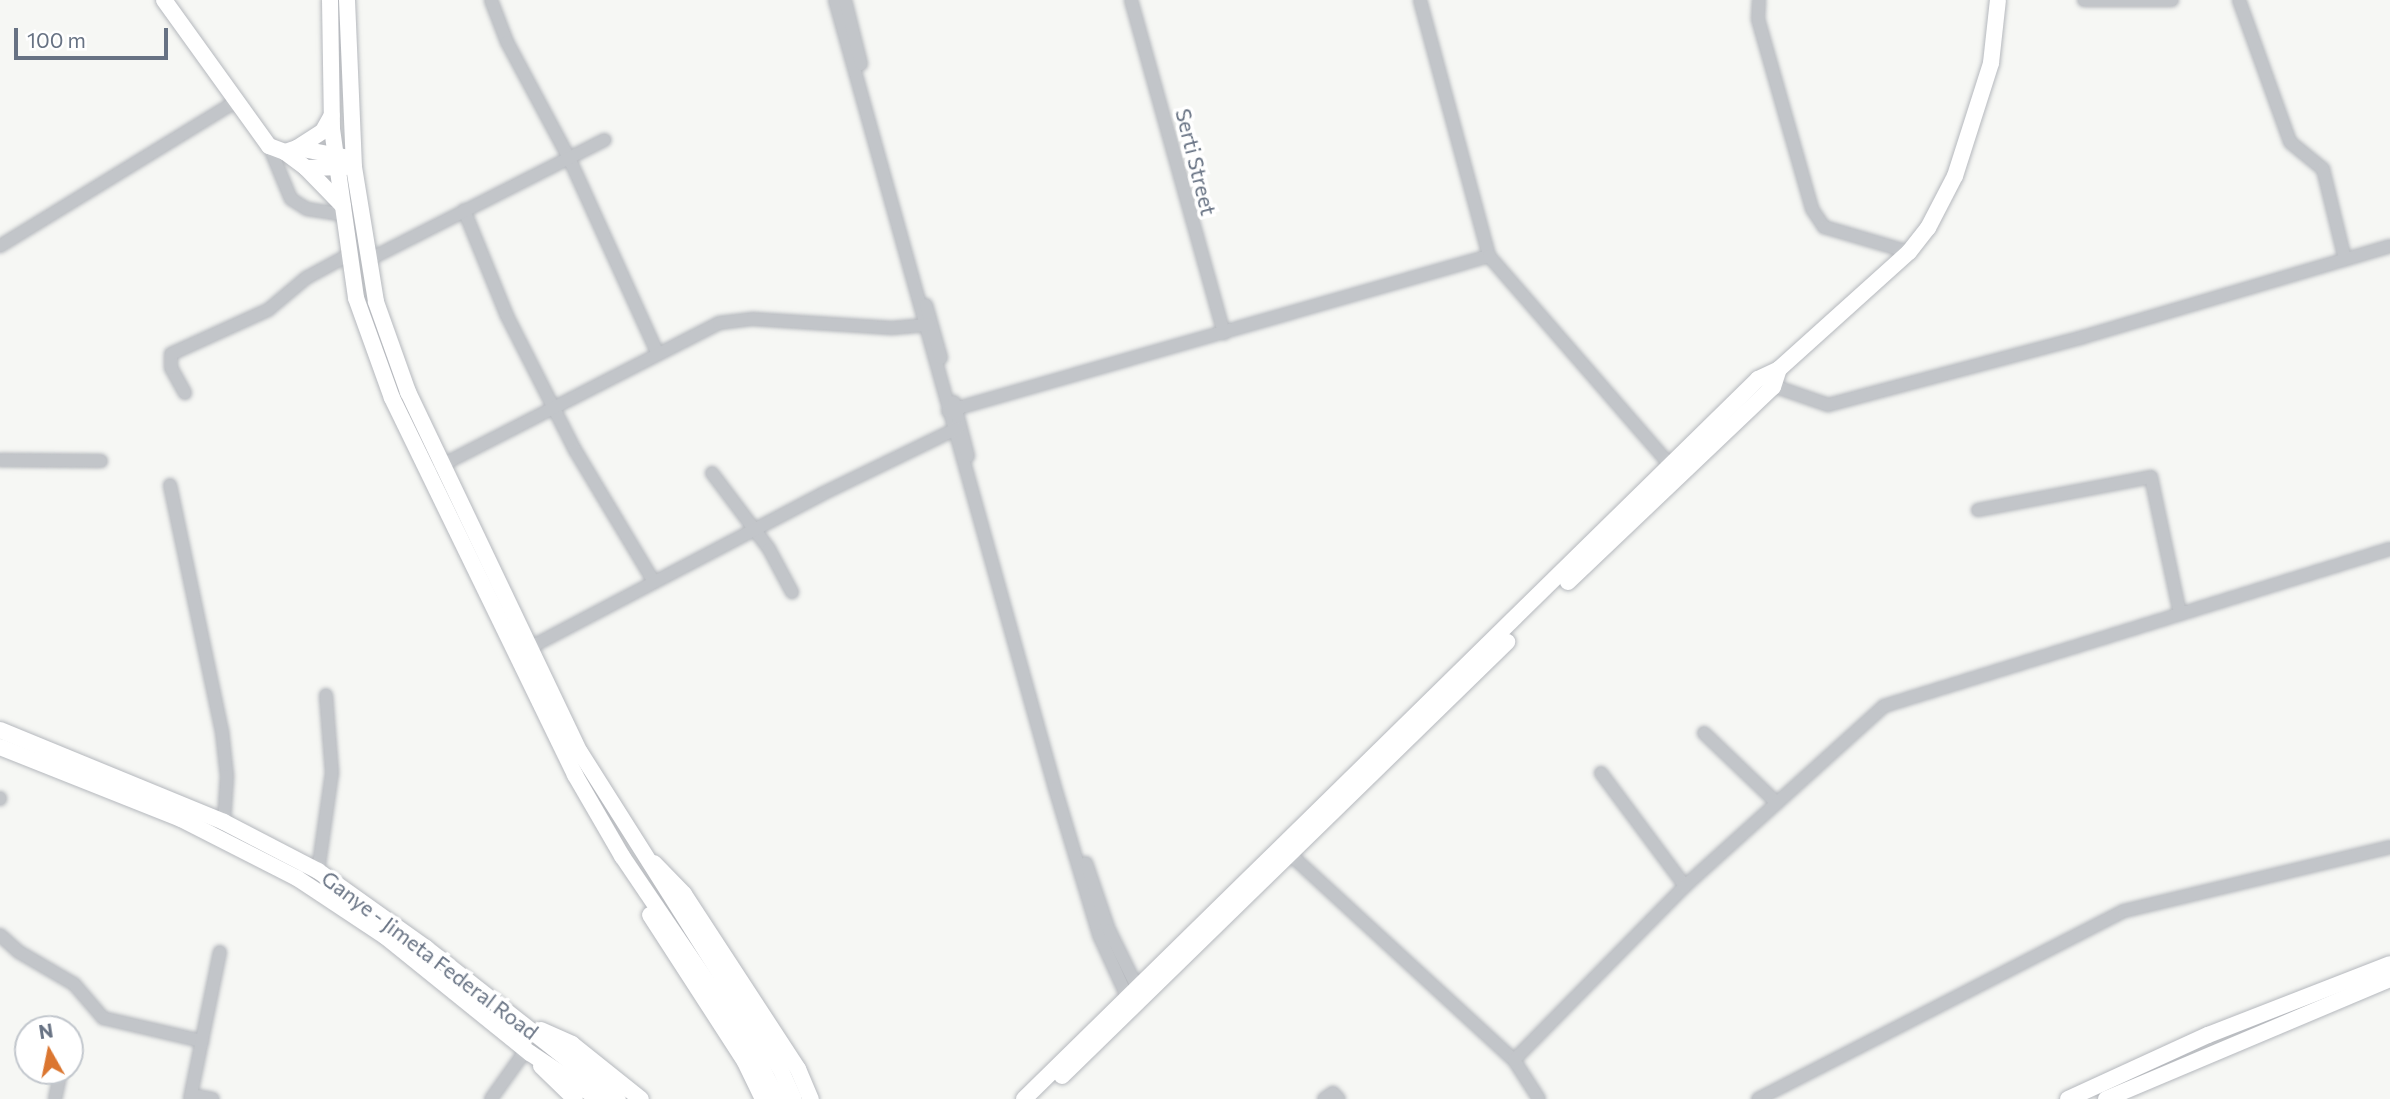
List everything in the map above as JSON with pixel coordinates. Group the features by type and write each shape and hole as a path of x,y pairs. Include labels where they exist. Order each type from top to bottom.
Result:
{"main road":[{"path":"164,0 237,101 344,211"},
{"path":"330,0 332,115 356,298 397,411 575,775 622,856 651,917 762,1097"},
{"path":"347,0 354,162 370,258 389,342 440,466 580,752 634,843 651,884 750,1045 778,1099"},
{"path":"1038,1099 1135,997 1758,379 1779,369 1909,252 1928,228 1955,176 1991,62 1998,0"},
{"path":"283,149 323,131 332,115"},
{"path":"283,149 337,162"},
{"path":"306,169 337,162 354,162"},
{"path":"1024,1099 1292,856 1531,618 1773,387 1779,369"},
{"name":"Ganye - Jimeta Federal Road","path":"0,730 224,822 318,871 546,1041 618,1099"},
{"name":"Ganye - Jimeta Federal Road","path":"0,747 193,825 298,878 386,937 532,1054 599,1099"},
{"path":"634,843 684,894 798,1069 811,1099"},
{"path":"622,856 651,884 780,1068 794,1099"},
{"path":"2068,1099 2221,1030 2390,964"},
{"path":"2114,1097 2390,979"},
{"path":"513,1017 572,1044 641,1099"},
{"path":"532,1054 575,1099"}],"street":[{"path":"491,0 507,43 569,158 657,352"},
{"path":"835,0 1087,898 1135,997"},
{"path":"845,0 928,326"},
{"name":"Serti Street","path":"1131,0 1224,333"},
{"path":"1420,0 1489,256 1672,467"},
{"path":"1759,0 1758,19 1812,209 1824,227 1909,252"},
{"path":"2084,0 2172,0"},
{"path":"2238,0 2290,142 2323,169 2345,259"},
{"path":"0,246 237,101"},
{"path":"370,258 605,140"},
{"path":"283,149 291,199 307,209 344,211"},
{"path":"464,210 507,316 553,407 654,582"},
{"path":"1758,379 1773,387 1828,405 2083,337 2390,246"},
{"path":"185,393 172,368 172,354 268,310 306,278 352,253"},
{"path":"952,410 1489,256"},
{"path":"440,466 657,352 733,320 928,326"},
{"path":"529,648 753,530 957,429"},
{"path":"0,460 101,461"},
{"path":"712,473 753,530 792,592"},
{"path":"1978,510 2151,477 2180,614"},
{"path":"170,485 222,731 227,776 224,822"},
{"path":"1514,1060 1685,886 1884,706 2390,549"},
{"path":"318,871 332,773 326,695"},
{"path":"1704,733 1777,803"},
{"path":"1601,773 1685,886"},
{"path":"1758,1099 2124,911 2390,847"},
{"path":"1292,856 1514,1060 1539,1099"},
{"path":"0,935 19,952 74,984 103,1018 202,1041"},
{"path":"213,1099 191,1097 220,953"},
{"path":"491,1099 532,1054"},
{"path":"1324,1099 1333,1093 1339,1099"}]}
